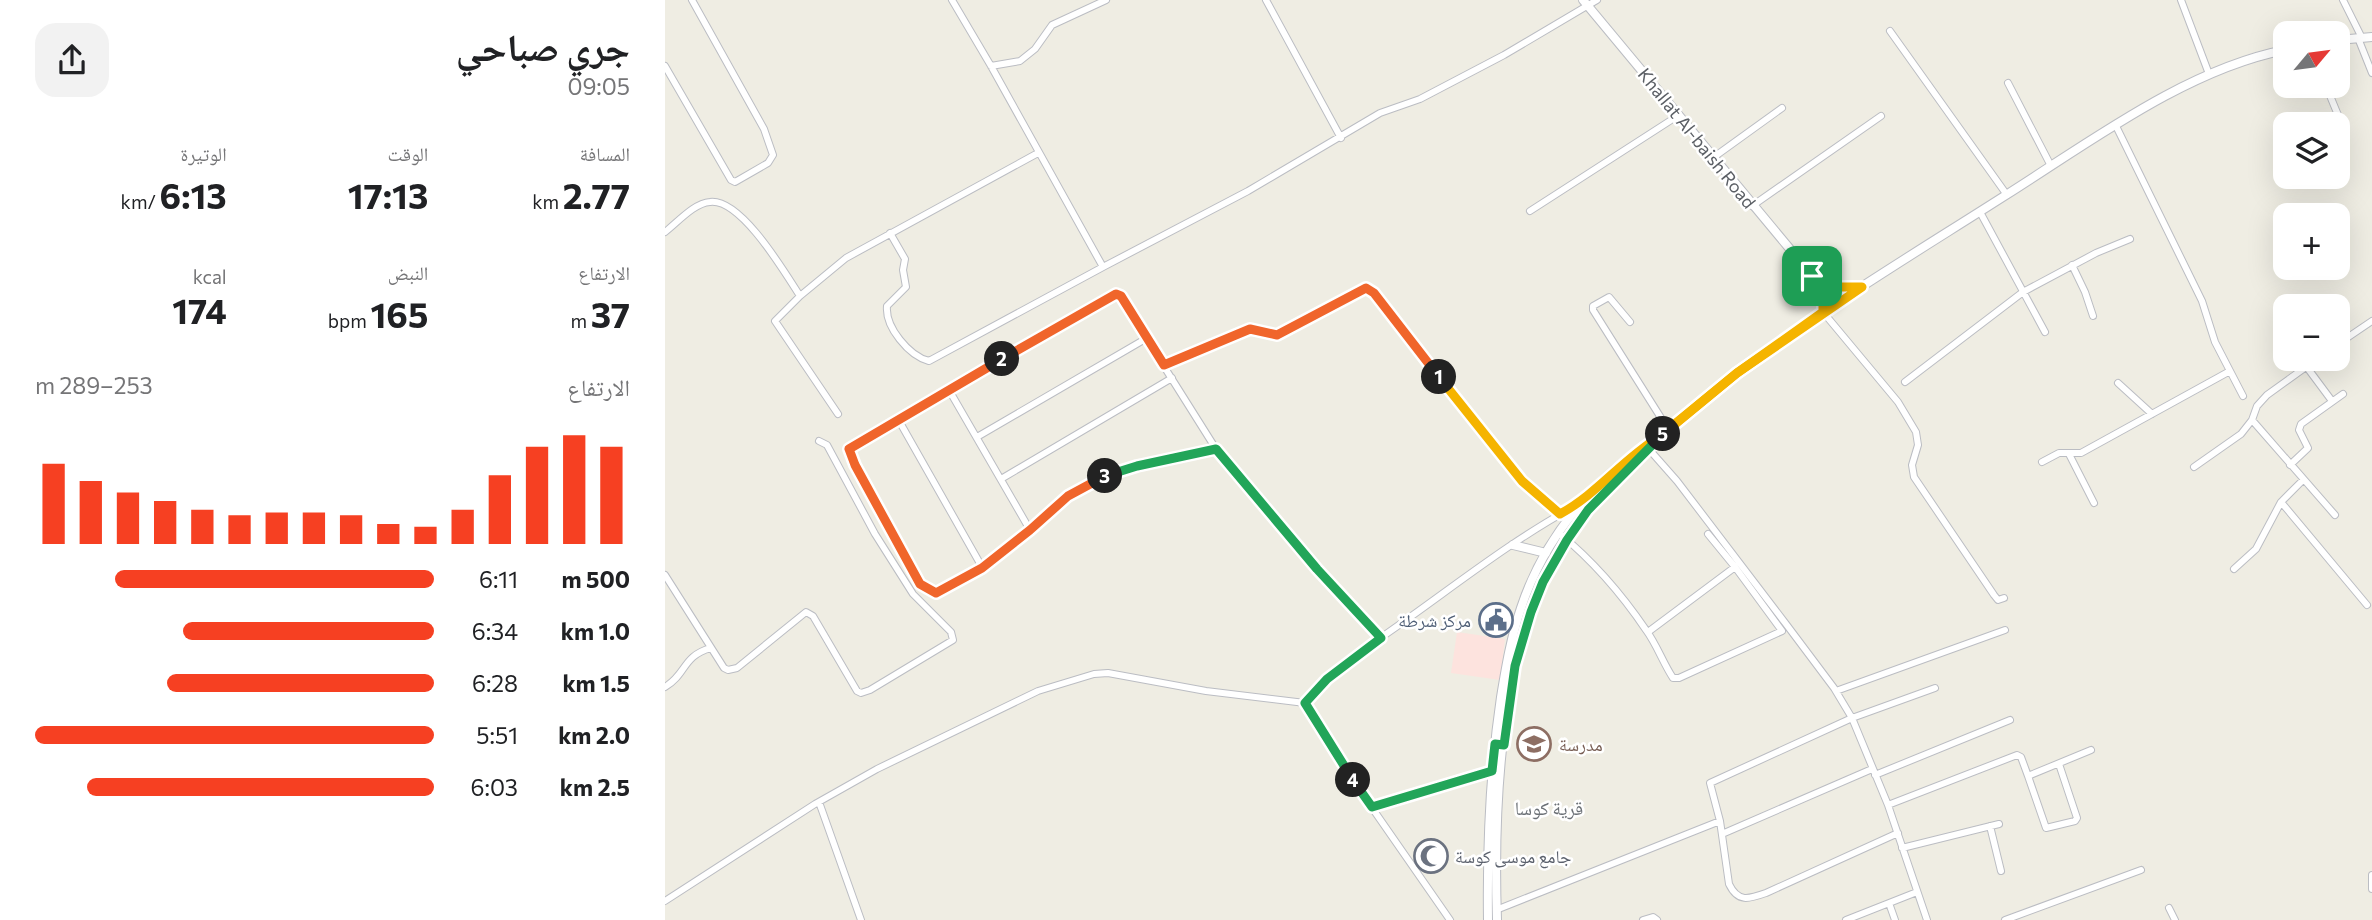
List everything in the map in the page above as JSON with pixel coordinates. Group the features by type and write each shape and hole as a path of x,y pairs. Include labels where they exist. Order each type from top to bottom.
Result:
{"street":[{"path":"665,66 731,180 735,182 768,163 773,155 764,129 692,0"},
{"path":"952,0 1103,267"},
{"path":"991,66 1020,61 1035,49 1052,25 1106,0"},
{"path":"1266,0 1341,138"},
{"path":"891,233 905,259 903,270 907,284 887,306 887,316 906,347 917,357 929,361 1248,191 1380,113 1420,99 1504,55 1585,3 1597,0"},
{"path":"2181,0 2209,74"},
{"path":"2343,0 2372,73"},
{"name":"Khallat Al-baish Road","path":"1585,3 1812,276"},
{"path":"1890,31 2007,194"},
{"path":"2350,39 2372,37"},
{"path":"1488,920 1492,771 1499,744 1515,627 1526,594 1546,553 1580,504 1737,373 1823,312 2116,126 2209,74 2273,53"},
{"path":"2008,83 2052,166"},
{"path":"1714,157 1782,108"},
{"path":"1530,211 1679,115"},
{"path":"1752,206 1881,116"},
{"path":"2116,126 2202,301 2215,342 2243,396"},
{"path":"838,414 775,321 800,296 846,258 1038,153"},
{"path":"665,232 697,207 709,202 719,203 734,211 758,234 800,296"},
{"path":"1980,212 2045,332"},
{"path":"1905,382 2023,292 2072,265 2130,239"},
{"path":"2072,265 2093,316"},
{"path":"1812,276 1836,287 1862,287"},
{"path":"1812,276 1823,293 1823,312 1898,402 1917,438 1912,465 1915,477 1994,596 1998,600 2004,598"},
{"path":"1164,365 1250,329 1277,335 1369,289 1522,481 1560,514"},
{"path":"1216,449 1109,474 1068,496 982,568 936,593 920,584 849,452 853,445 1113,295 1121,296 1216,449 1317,569 1381,638"},
{"path":"1630,322 1609,297 1593,306 1668,429"},
{"path":"2350,336 2372,321"},
{"path":"977,437 1147,338"},
{"path":"2042,462 2059,453 2081,453 2229,371"},
{"path":"2195,467 2241,434 2252,420 2261,400 2299,371"},
{"path":"2310,371 2332,401"},
{"path":"1001,479 1172,378"},
{"path":"2118,383 2152,414"},
{"path":"949,390 1030,530"},
{"path":"2290,465 2308,448 2299,430 2301,424 2343,394"},
{"path":"898,419 982,568"},
{"path":"2252,420 2335,515"},
{"path":"665,575 724,668 728,670 734,669 803,613 809,612 857,691 861,693 870,691 953,640 951,632 913,594 875,534 827,445 819,441"},
{"path":"1503,718 1525,629 1543,582 1588,510 1647,447"},
{"path":"1647,447 1719,535 1836,691 1852,718 1888,805 1927,920"},
{"path":"2069,454 2094,503"},
{"path":"2234,569 2256,549 2281,502 2304,480"},
{"path":"2281,502 2367,605"},
{"path":"1305,703 1327,679 1381,638 1513,545 1580,504"},
{"path":"1559,533 1599,569 1648,632 1676,679 1781,633 1782,629 1708,534"},
{"path":"1513,545 1546,553"},
{"path":"1648,632 1735,567"},
{"path":"1515,627 1525,629"},
{"path":"1836,691 2005,629"},
{"path":"665,687 680,676 689,659 702,650 711,648"},
{"path":"665,901 819,802 887,764 1022,698 1094,674 1108,673 1206,691 1305,703"},
{"path":"1898,833 1747,899 1738,897 1729,884 1711,782 1852,718 1935,688"},
{"path":"1305,703 1336,756 1450,920"},
{"path":"1722,834 2010,720"},
{"path":"1497,920 1499,744"},
{"path":"2028,776 2091,750"},
{"path":"1888,805 2017,755 2021,757 2046,828 2075,821 2077,818 2059,764"},
{"path":"1372,807 1492,771"},
{"path":"819,802 862,920"},
{"path":"1496,910 1720,821"},
{"path":"1902,848 1999,824"},
{"path":"1990,826 2001,871"},
{"path":"2005,920 2141,870"},
{"path":"2372,875 2372,889"},
{"path":"1846,920 1917,892"},
{"path":"1889,903 1895,920"},
{"path":"2169,908 2175,920"},
{"path":"1643,920 1653,917 1657,920"}],"shaded area":[{"path":"1457,632 1505,639 1500,680 1451,673"}],"place":[{"name":"مركز شرطة","path":"1496,620"},
{"name":"مدرسة","path":"1534,744"},
{"name":"جامع موسى كوسة","path":"1431,856"}],"district":[{"name":"قرية كوسا","path":"1549,807"}],"route":[{"path":"1812,276 1823,293 1823,312 1737,373 1646,445 1580,504 1560,514 1522,481 1374,293 1366,288 1277,335 1253,329 1245,330 1164,365 1121,296 1116,294 853,445 849,452 920,584 936,593 982,568 1068,496 1086,485 1109,474 1137,466 1216,449 1317,569 1381,638 1327,679 1305,703 1336,756 1372,807 1492,771 1495,744 1504,745 1515,666 1531,612 1543,582 1567,540 1588,510 1668,429 1737,373 1862,287 1836,287 1812,276"}]}
